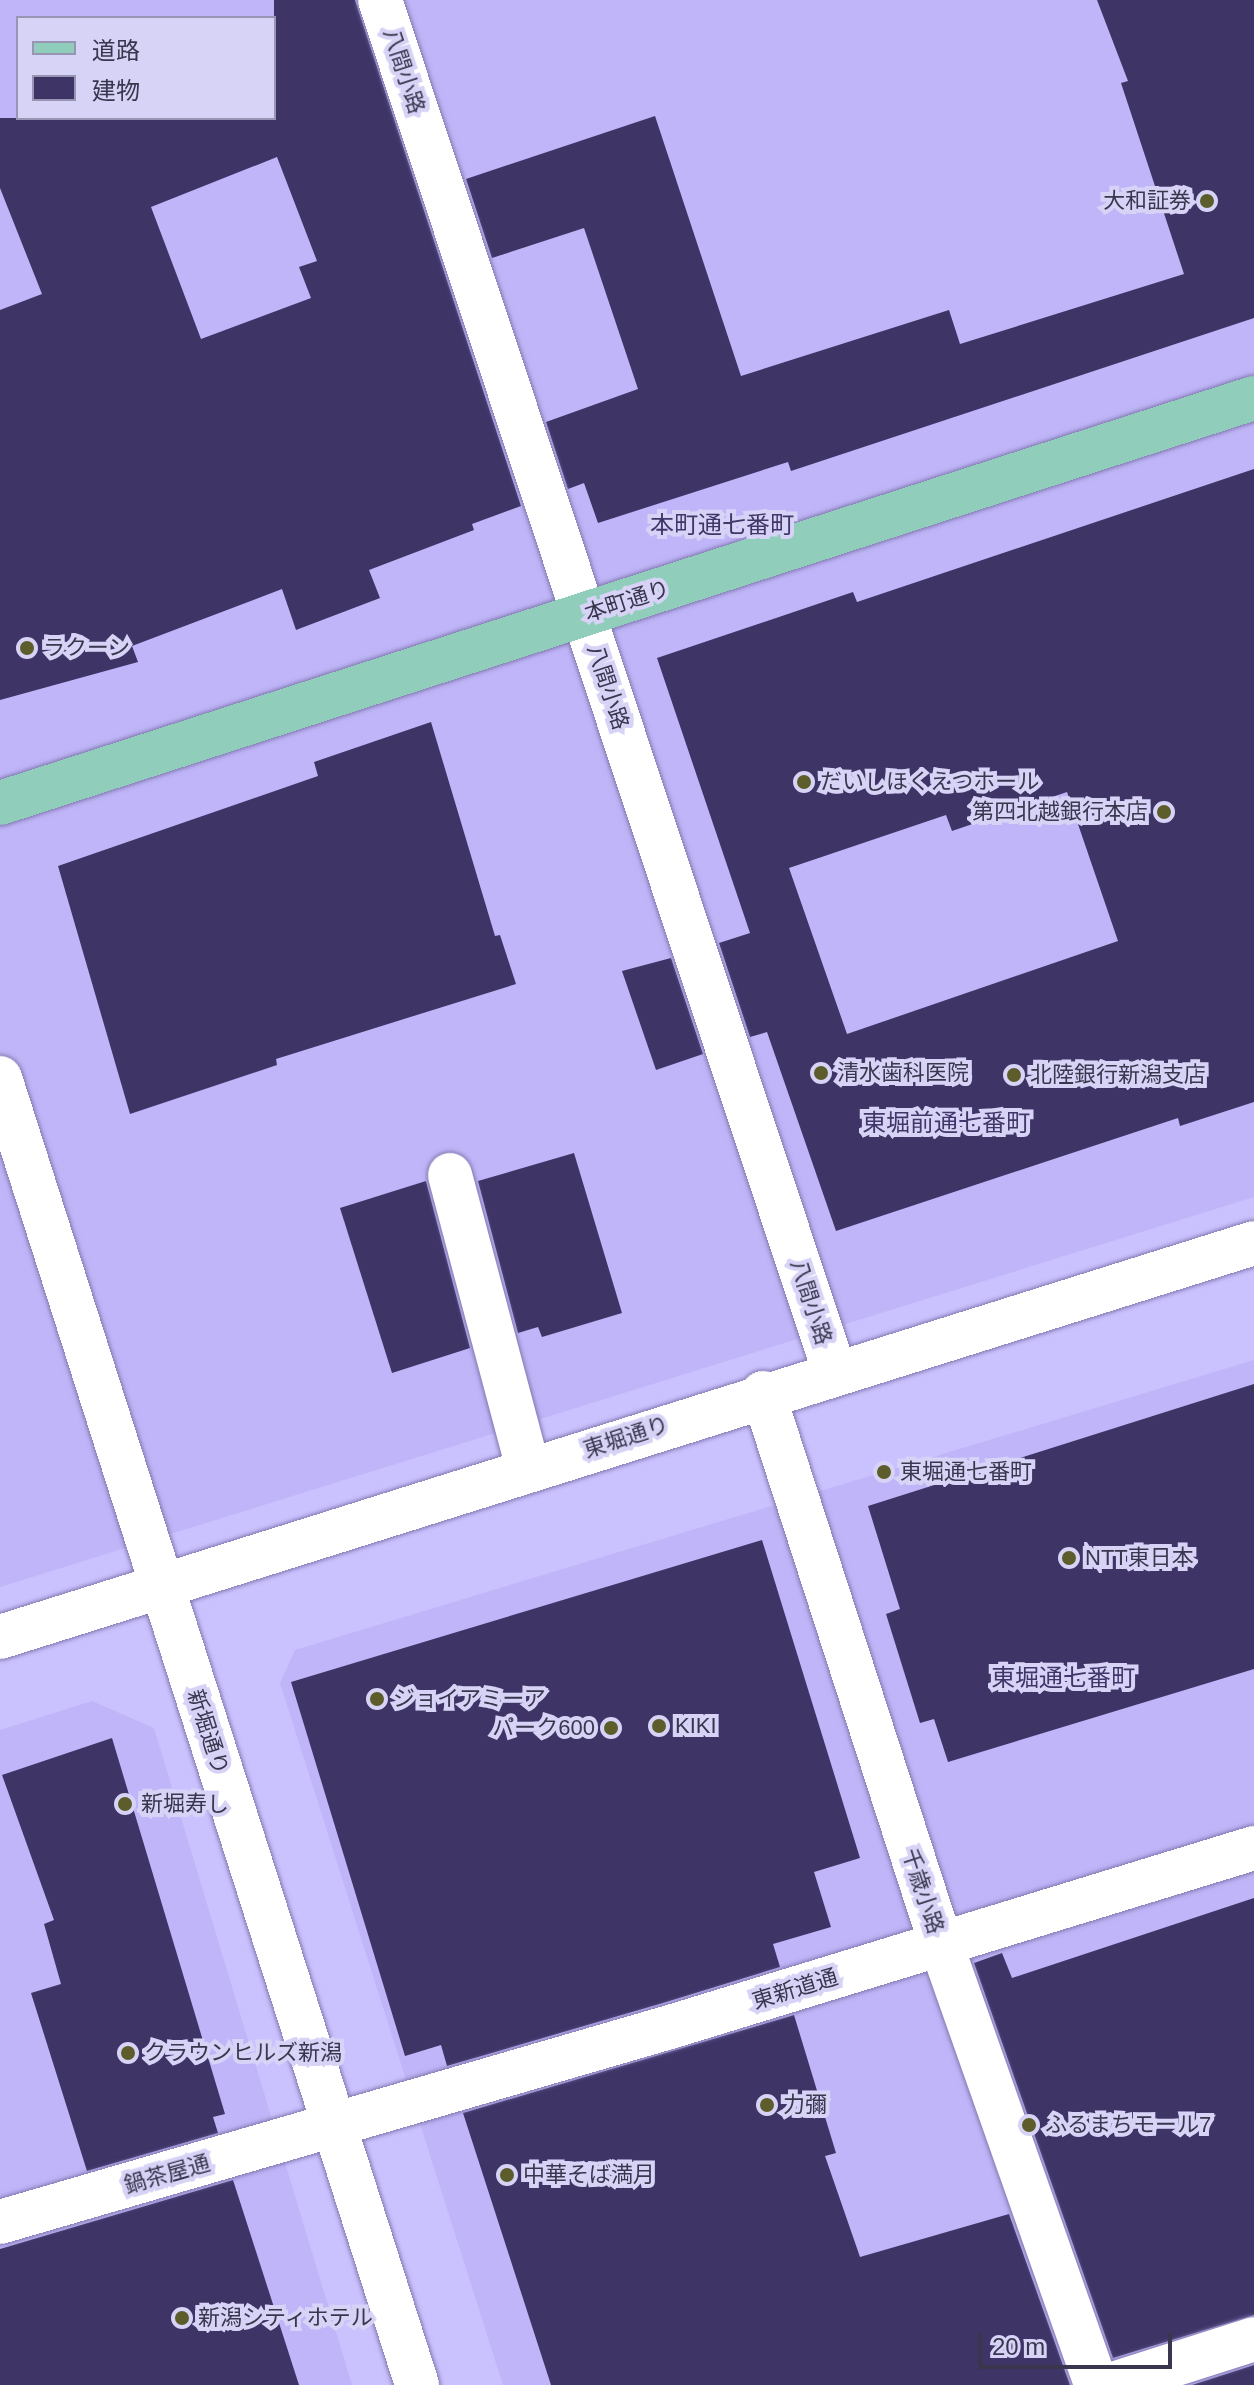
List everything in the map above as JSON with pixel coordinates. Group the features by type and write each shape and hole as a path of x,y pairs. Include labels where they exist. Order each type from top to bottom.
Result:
{"main road":[{"name":"本町通り","path":"0,803 1254,398"}],"street":[{"name":"八間小路","path":"380,0 835,1373"},
{"name":"新堀通り","path":"0,1078 417,2385"},
{"path":"450,1175 528,1469"},
{"name":"東堀通り","path":"0,1637 763,1393 1254,1243"},
{"name":"千歳小路","path":"763,1393 941,1944 1096,2385"},
{"name":"東新道通","path":"335,2126 1254,1848"},
{"name":"鍋茶屋通","path":"0,2222 335,2126"},
{"path":"1110,2385 1254,2339"}],"shaded area":[{"path":"0,0 1254,0 1254,1197 0,1587"},
{"path":"1254,1360 1254,2385 503,2385 280,1683 295,1650"},
{"path":"92,1701 154,1728 352,2385 0,2385 0,1730"}],"building":[{"path":"274,0 355,0 521,506 472,524 474,530 369,570 380,598 296,630 282,589 132,646 138,662 0,700 0,310 42,294 0,188 0,118 276,120","holes":["277,157 317,261 299,267 311,298 201,339 151,207"]},
{"path":"1097,0 1254,0 1254,318 791,471 788,462 598,523 584,483 568,489 546,422 638,389 584,228 492,258 466,179 655,116 741,376 949,310 960,344 1184,274 1121,83 1128,81"},
{"path":"1254,469 1254,1102 1180,1126 1178,1118 836,1231 767,1032 750,1037 719,943 750,933 657,658 853,592 857,602","holes":["1067,792 1118,941 847,1034 789,868 946,815 952,831"]},
{"path":"431,722 495,936 500,935 516,984 276,1059 277,1065 130,1114 58,866 318,776 314,762"},
{"path":"671,958 703,1054 656,1070 622,971"},
{"path":"574,1153 622,1313 542,1337 538,1327 518,1333 478,1181"},
{"path":"426,1181 470,1348 392,1373 340,1208"},
{"name":"NTT東日本","path":"1254,1384 1254,1669 948,1762 934,1719 920,1723 886,1614 900,1609 868,1506"},
{"path":"762,1540 860,1858 814,1872 831,1927 773,1944 780,1967 663,2003 447,2066 441,2045 405,2056 291,1682"},
{"name":"クラウンヒルズ新潟","path":"112,1738 225,2114 213,2117 218,2133 87,2171 31,1993 61,1984 44,1924 54,1920 2,1775"},
{"path":"1254,1898 1254,2315 1113,2358 974,1963 1002,1953 1012,1978"},
{"path":"794,2015 836,2153 825,2156 860,2257 1009,2214 1070,2385 551,2385 463,2113"},
{"name":"新潟シティホテル","path":"233,2180 299,2385 0,2385 0,2249"},
{"path":"1254,2365 1254,2385 1192,2385"}],"place":[{"name":"大和証券","path":"1207,201"},
{"name":"ラクーン","path":"27,648"},
{"name":"だいしほくえつホール","path":"804,782"},
{"name":"第四北越銀行本店","path":"1164,812"},
{"name":"清水歯科医院","path":"821,1073"},
{"name":"北陸銀行新潟支店","path":"1014,1075"},
{"name":"東堀通七番町","path":"884,1472"},
{"name":"NTT東日本","path":"1069,1558"},
{"name":"ジョイアミーア","path":"377,1699"},
{"name":"KIKI","path":"659,1726"},
{"name":"パーク600","path":"611,1728"},
{"name":"新堀寿し","path":"125,1804"},
{"name":"クラウンヒルズ新潟","path":"128,2053"},
{"name":"力彌","path":"767,2105"},
{"name":"ふるまちモール7","path":"1029,2125"},
{"name":"中華そば満月","path":"507,2175"},
{"name":"新潟シティホテル","path":"182,2318"}],"district":[{"name":"本町通七番町","path":"722,525"},
{"name":"東堀前通七番町","path":"946,1123"},
{"name":"東堀通七番町","path":"1063,1678"}]}
